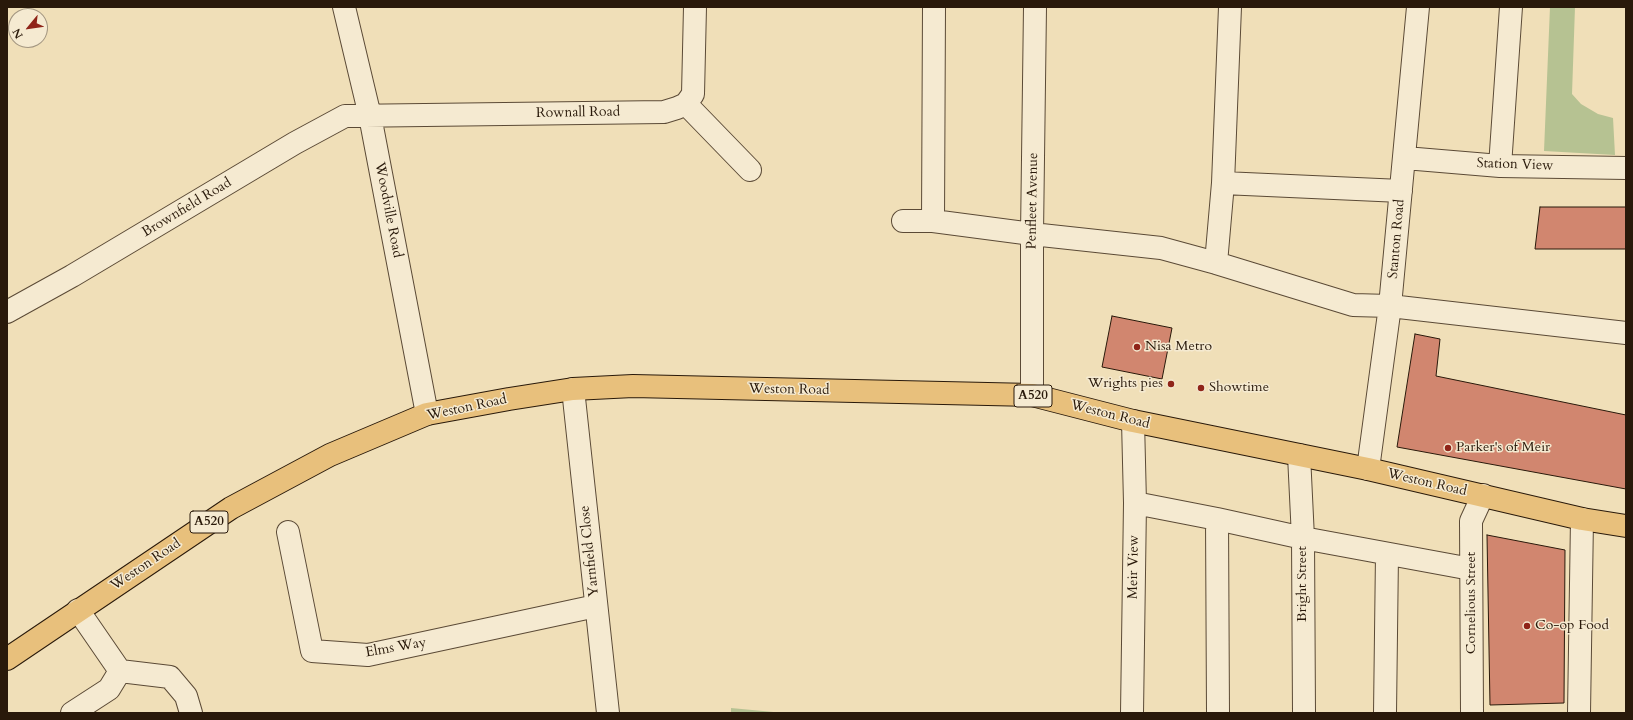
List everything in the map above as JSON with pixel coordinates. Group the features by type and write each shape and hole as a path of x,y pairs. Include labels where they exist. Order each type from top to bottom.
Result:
{"highway":[{"name":"Weston Road","path":"7,659 231,508 330,455 427,414 573,389 633,386 1032,396 1133,421 1368,469 1582,519 1626,526"}],"street":[{"name":"Woodville Road","path":"344,7 370,116 427,414"},
{"path":"695,7 693,94 686,104 750,170"},
{"path":"933,221 934,7"},
{"name":"Penfleet Avenue","path":"1032,396 1032,234 1036,7"},
{"path":"1216,263 1223,183 1230,7"},
{"name":"Stanton Road","path":"1368,469 1390,306 1418,7"},
{"path":"1500,166 1511,7"},
{"name":"Rownall Road","path":"370,116 664,112 686,104"},
{"name":"Brownfield Road","path":"7,312 72,276 295,143 345,116 370,116"},
{"name":"Station View","path":"1405,158 1500,166 1626,168"},
{"path":"1223,183 1401,191"},
{"path":"903,221 933,221 1032,234 1161,248 1216,263 1353,306 1390,306 1626,333"},
{"name":"Yarnfield Close","path":"573,389 608,713"},
{"name":"Meir View","path":"1132,713 1135,503 1133,421"},
{"name":"Bright Street","path":"1299,455 1303,538 1304,713"},
{"name":"Cornelious Street","path":"1472,713 1471,521 1483,495"},
{"path":"1135,503 1303,538 1472,569"},
{"path":"1217,519 1218,713"},
{"path":"1579,713 1582,519"},
{"name":"Elms Way","path":"288,532 312,651 368,655 596,606"},
{"path":"1385,713 1387,554"},
{"path":"78,610 120,671 170,677 186,696 191,713"},
{"path":"72,713 109,689 120,671"}],"green space":[{"path":"1550,7 1575,7 1572,94 1581,104 1598,114 1613,118 1615,155 1544,151"},
{"path":"731,708 784,713 731,713"}],"building":[{"path":"1540,207 1626,207 1626,249 1535,249"},
{"name":"Nisa Metro","path":"1112,316 1172,328 1162,379 1102,367"},
{"path":"1415,334 1440,339 1436,376 1626,415 1626,489 1397,447"},
{"name":"Co-op Food","path":"1487,535 1565,550 1564,703 1490,705"}],"place":[{"name":"Nisa Metro","path":"1137,347"},
{"name":"Wrights pies","path":"1171,384"},
{"name":"Showtime","path":"1201,388"},
{"name":"Parker's of Meir","path":"1448,448"},
{"name":"Co-op Food","path":"1527,626"}]}
